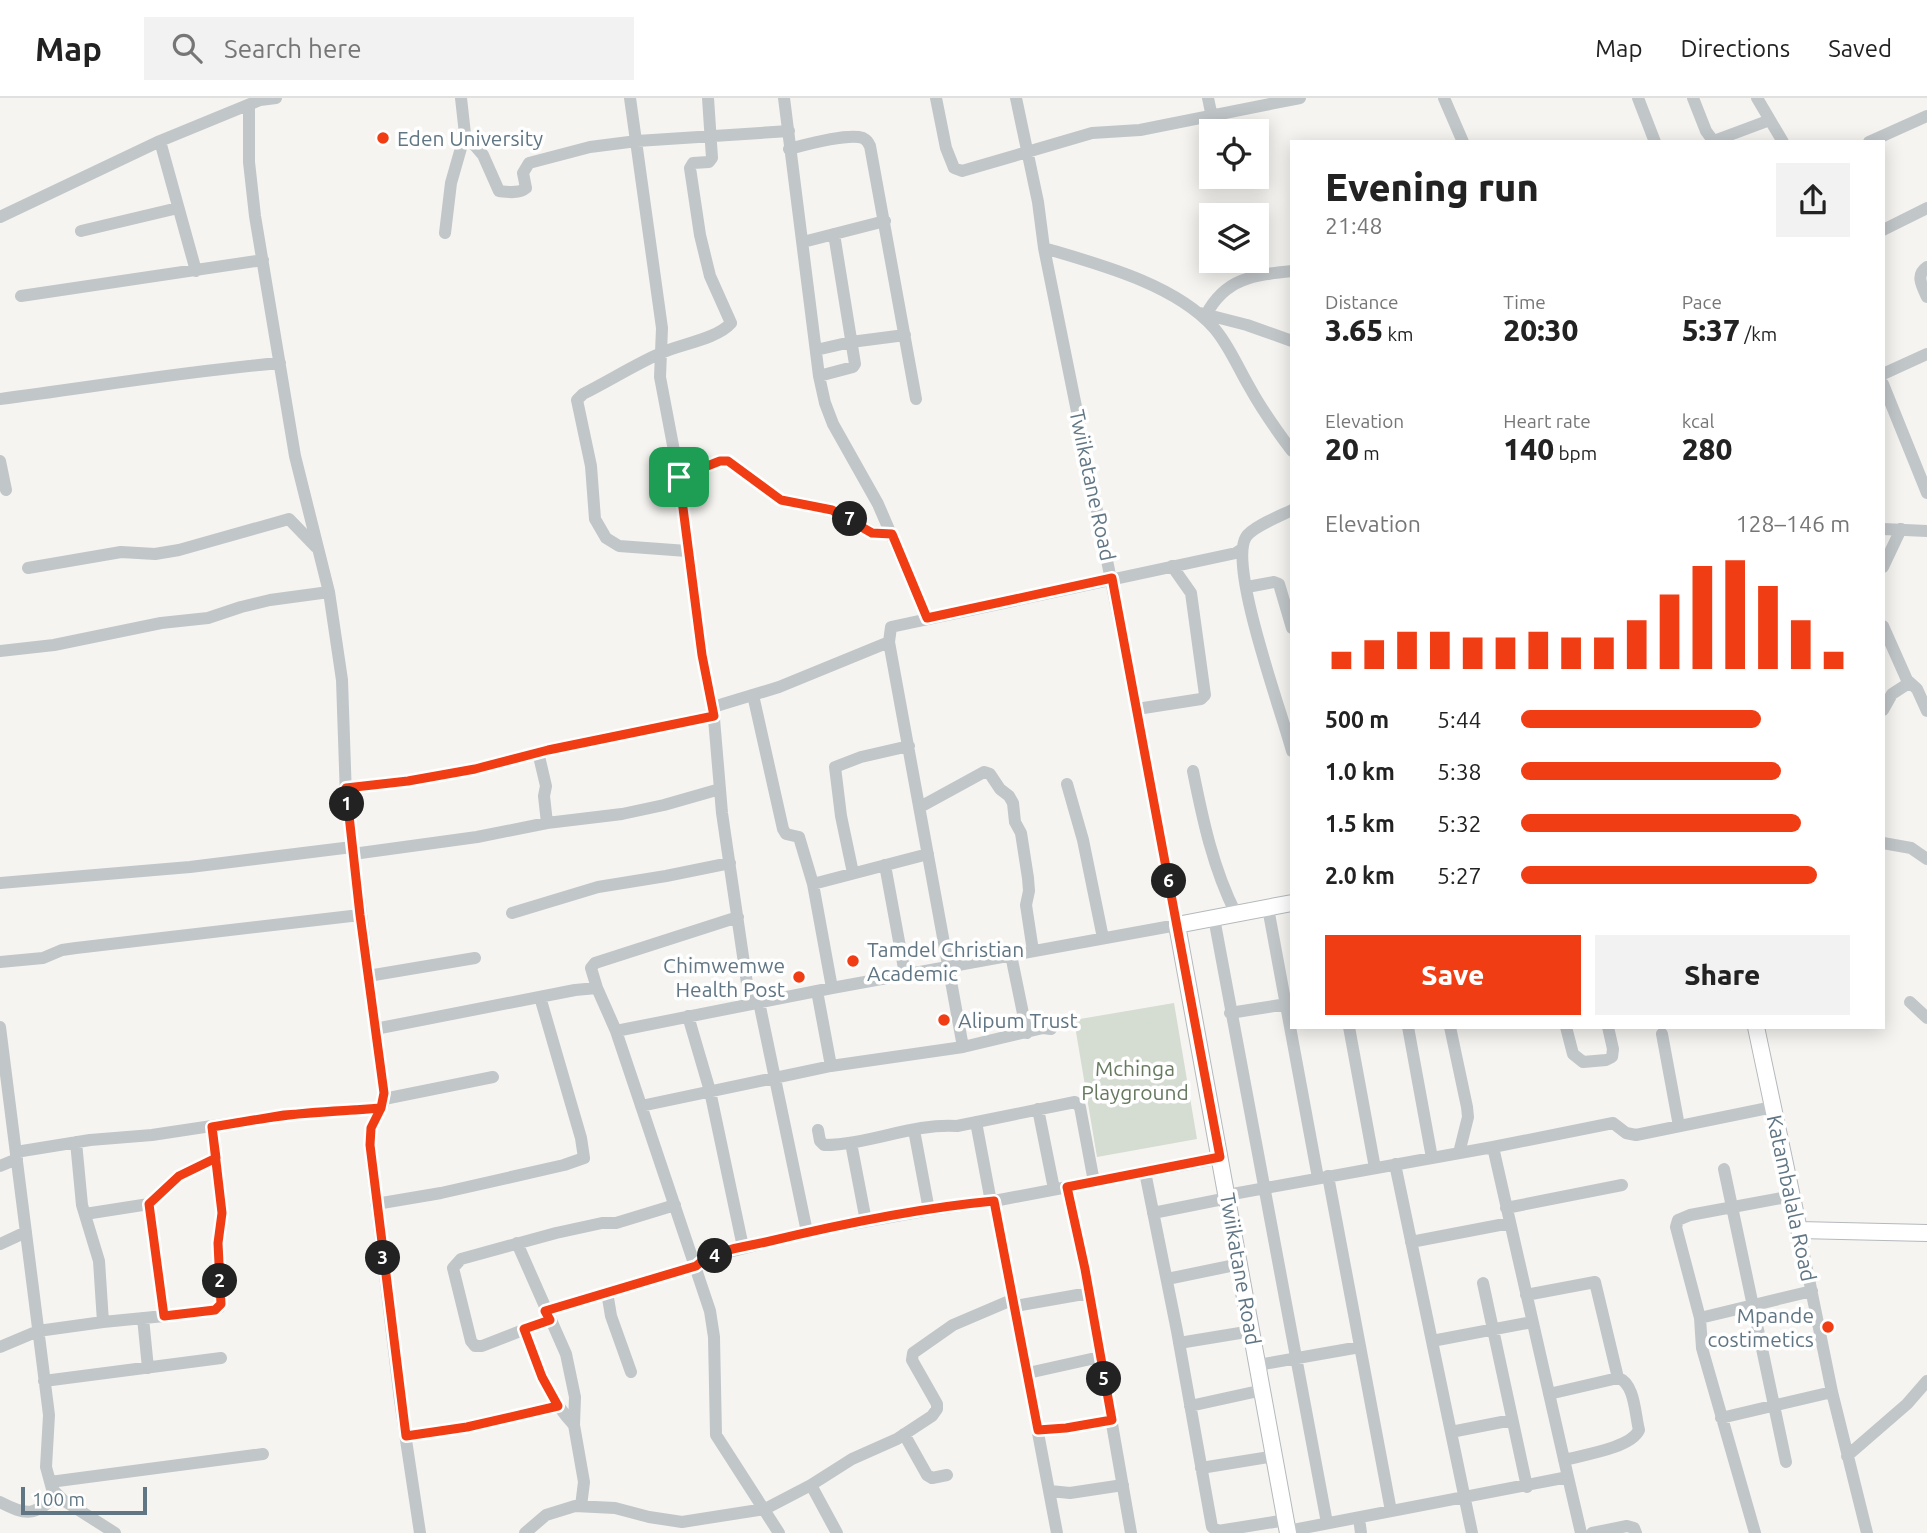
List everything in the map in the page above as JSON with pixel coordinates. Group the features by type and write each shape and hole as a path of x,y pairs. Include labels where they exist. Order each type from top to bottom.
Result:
{"main road":[{"path":"1177,925 1290,903"},
{"name":"Twiikatane Road","path":"1177,925 1287,1528"},
{"name":"Katambalala Road","path":"1756,1029 1799,1230"},
{"path":"1799,1230 1927,1233"}],"street":[{"path":"0,217 160,141 256,101 276,98"},
{"path":"445,233 451,183 465,134 461,98"},
{"path":"630,98 662,328 659,369 661,387 679,477 702,655 713,712 720,789 738,917 754,1003 775,1076 807,1232"},
{"path":"687,551 619,545 611,542 601,532 595,519 592,466 577,402 581,395 662,353 716,333 731,323 710,276 691,179 691,165 709,162 712,158 708,98"},
{"path":"784,98 819,376 833,424 875,498 927,618"},
{"path":"936,98 948,156 958,170 968,170 1092,133 1140,130 1212,117 1269,101 1300,98"},
{"name":"Twiikatane Road","path":"1016,98 1112,578 1177,925"},
{"path":"1208,98 1212,117"},
{"path":"1444,98 1462,140"},
{"path":"1638,98 1654,140"},
{"path":"1693,98 1712,140"},
{"path":"1757,98 1782,140"},
{"path":"256,101 249,162 262,260 295,456 329,592 343,691 346,788 352,850 383,1104 370,1136 376,1204 420,1533"},
{"path":"1873,140 1927,116"},
{"path":"1716,140 1770,120"},
{"path":"465,134 483,155 499,191 507,192 522,191 526,188 523,173 529,163 590,146 789,131"},
{"path":"789,149 838,139 858,138 866,140 873,152 916,399"},
{"path":"160,141 196,271"},
{"path":"81,231 178,208"},
{"path":"1885,229 1927,208"},
{"path":"803,242 885,221"},
{"path":"819,376 854,367 834,234"},
{"path":"1044,247 1126,274 1201,313 1290,340"},
{"path":"20,296 262,260"},
{"path":"1927,267 1919,279 1927,297"},
{"path":"1201,313 1237,282 1258,275 1290,271"},
{"path":"1201,313 1215,329 1263,411 1290,448"},
{"path":"816,350 905,335"},
{"path":"1885,373 1927,354"},
{"path":"0,399 90,388 205,369 280,363"},
{"path":"1885,389 1927,493"},
{"path":"0,461 6,490"},
{"path":"679,477 720,461 728,461 781,500 832,510 872,533 892,534"},
{"path":"963,1047 890,642 891,626 1236,553 1242,549 1249,534 1290,511"},
{"path":"28,568 121,552 163,553 289,519 318,550"},
{"path":"1885,528 1927,531"},
{"path":"1885,563 1900,530"},
{"path":"1242,549 1257,638 1290,745"},
{"path":"1137,709 1200,699 1205,695 1191,593 1172,566"},
{"path":"1247,587 1274,582 1279,584 1290,621"},
{"path":"0,651 54,645 161,623 211,618 270,600 329,592"},
{"path":"1885,630 1909,683 1917,689 1927,711"},
{"path":"346,788 408,781 475,769 713,712 890,642"},
{"path":"1885,706 1892,694 1909,683"},
{"path":"753,695 783,829 786,834 799,837 813,884 832,988"},
{"path":"852,873 835,767 861,757 908,747"},
{"path":"538,752 546,786 544,796 547,823"},
{"path":"1193,771 1220,881 1236,914"},
{"path":"919,807 984,772 990,774 1000,789 1009,796 1013,803 1015,822 1021,833 1028,878 1026,905 1033,951"},
{"path":"1067,784 1082,832 1103,938"},
{"path":"0,883 190,867 477,837 547,823 638,811 720,789"},
{"path":"1885,843 1911,848 1927,859"},
{"path":"813,884 928,854"},
{"path":"512,913 598,887 730,863"},
{"path":"885,865 905,974"},
{"path":"1268,908 1290,1018"},
{"path":"0,962 43,958 62,950 76,948 360,915"},
{"path":"738,917 593,964 592,970 616,1031 713,1324 716,1434 779,1533"},
{"path":"1213,918 1327,1523"},
{"path":"616,1031 905,974 1177,925"},
{"path":"1011,955 1027,1033"},
{"path":"368,976 475,958"},
{"path":"375,1030 597,988"},
{"path":"817,991 831,1066"},
{"path":"376,1204 441,1193 584,1158 581,1138 540,997"},
{"path":"1910,1002 1927,1018"},
{"path":"1230,1013 1287,1004"},
{"path":"688,1016 710,1091 743,1247"},
{"path":"0,1027 49,1415 46,1466 57,1495 116,1533"},
{"path":"641,1105 775,1076 963,1047 1043,1028 1051,1029"},
{"path":"1292,1029 1360,1346 1391,1511"},
{"path":"1349,1029 1376,1168"},
{"path":"1408,1029 1432,1158"},
{"path":"1450,1029 1468,1117 1459,1153"},
{"path":"1567,1029 1573,1054 1583,1062 1612,1057 1608,1029"},
{"path":"1662,1034 1679,1126"},
{"path":"0,1166 17,1156 76,1142 383,1104 493,1077"},
{"path":"818,1130 820,1141 824,1145 851,1143 939,1125 957,1126 1072,1102 1079,1105 1094,1182"},
{"path":"1153,1213 1266,1188 1609,1123 1631,1135 1773,1107"},
{"path":"1038,1109 1089,1293 1131,1533"},
{"path":"976,1122 1058,1533"},
{"path":"0,1347 38,1331 215,1310 221,1304 218,1243 222,1213 212,1127"},
{"path":"914,1130 929,1210"},
{"path":"76,1142 80,1194 99,1261 103,1322"},
{"path":"851,1143 866,1221"},
{"path":"1493,1147 1581,1533"},
{"path":"675,1205 616,1223 602,1223 460,1259 453,1268 473,1344 482,1346 524,1329 547,1315 607,1292 696,1266 709,1257 743,1247 807,1232 929,1210 992,1202 1220,1157"},
{"path":"85,1214 149,1204 179,1176 216,1158"},
{"path":"1395,1164 1472,1533"},
{"path":"1724,1168 1786,1462"},
{"path":"1145,1172 1213,1530 1287,1528 1327,1523 1568,1477"},
{"path":"1506,1208 1622,1185"},
{"path":"1755,1533 1702,1348 1700,1318 1677,1223 1686,1216 1792,1196"},
{"path":"149,1204 164,1316"},
{"path":"1411,1242 1510,1223"},
{"name":"Katambalala Road","path":"1799,1230 1832,1392 1867,1533"},
{"path":"0,1244 26,1232"},
{"path":"517,1243 566,1354 575,1397 574,1425 584,1482 581,1506"},
{"path":"1167,1279 1240,1264"},
{"path":"1483,1283 1527,1486"},
{"path":"1527,1296 1595,1283 1618,1378"},
{"path":"1700,1318 1812,1291"},
{"path":"607,1292 611,1316 631,1372"},
{"path":"525,1533 551,1513 581,1506 615,1508 681,1527 765,1509 811,1485 852,1459 904,1434 932,1416 937,1409 935,1400 912,1360 913,1353 953,1325 1014,1303 1089,1293"},
{"path":"143,1318 148,1368"},
{"path":"1432,1341 1532,1322"},
{"path":"524,1329 542,1377 558,1406 574,1425"},
{"path":"1179,1343 1252,1331"},
{"path":"1258,1365 1360,1346"},
{"path":"1028,1373 1100,1357"},
{"path":"44,1381 221,1359"},
{"path":"1549,1394 1618,1378 1628,1382 1629,1386 1639,1430 1637,1435 1623,1444 1564,1460"},
{"path":"1847,1456 1907,1404 1927,1381"},
{"path":"1190,1406 1263,1390"},
{"path":"1721,1418 1832,1392"},
{"path":"406,1436 467,1427 558,1406"},
{"path":"1038,1430 1112,1420"},
{"path":"1451,1432 1513,1420"},
{"path":"904,1434 927,1475 932,1478 947,1475"},
{"path":"50,1482 263,1454"},
{"path":"1201,1468 1275,1456"},
{"path":"811,1485 837,1533"},
{"path":"1050,1491 1070,1493 1123,1485"},
{"path":"0,1502 19,1512 29,1513 41,1508 57,1495"},
{"path":"1359,1518 1362,1533"},
{"path":"1592,1533 1627,1526 1634,1528 1636,1533"}],"green space":[{"name":"Mchinga Playground","path":"1174,1003 1197,1139 1097,1157 1074,1020"}],"place":[{"name":"Eden University","path":"383,138"},
{"name":"Tamdel Christian Academic","path":"853,961"},
{"name":"Chimwemwe Health Post","path":"799,977"},
{"name":"Alipum Trust","path":"944,1020"},
{"name":"Mpande costimetics","path":"1828,1327"}],"route":[{"path":"679,477 702,655 714,716 534,753 502,764 408,781 346,788 384,1093 383,1104 381,1108 284,1115 212,1127 216,1158 222,1213 218,1243 221,1304 215,1310 164,1316 149,1204 179,1176 216,1158 212,1127 226,1125 284,1115 330,1112 381,1108 371,1128 370,1145 406,1436 467,1427 558,1406 542,1377 524,1329 550,1320 545,1311 696,1266 709,1257 743,1247 807,1232 994,1201 1038,1430 1112,1420 1085,1269 1067,1187 1220,1157 1112,578 927,618 892,534 872,533 832,510 781,500 728,461 720,461 679,477"}]}
